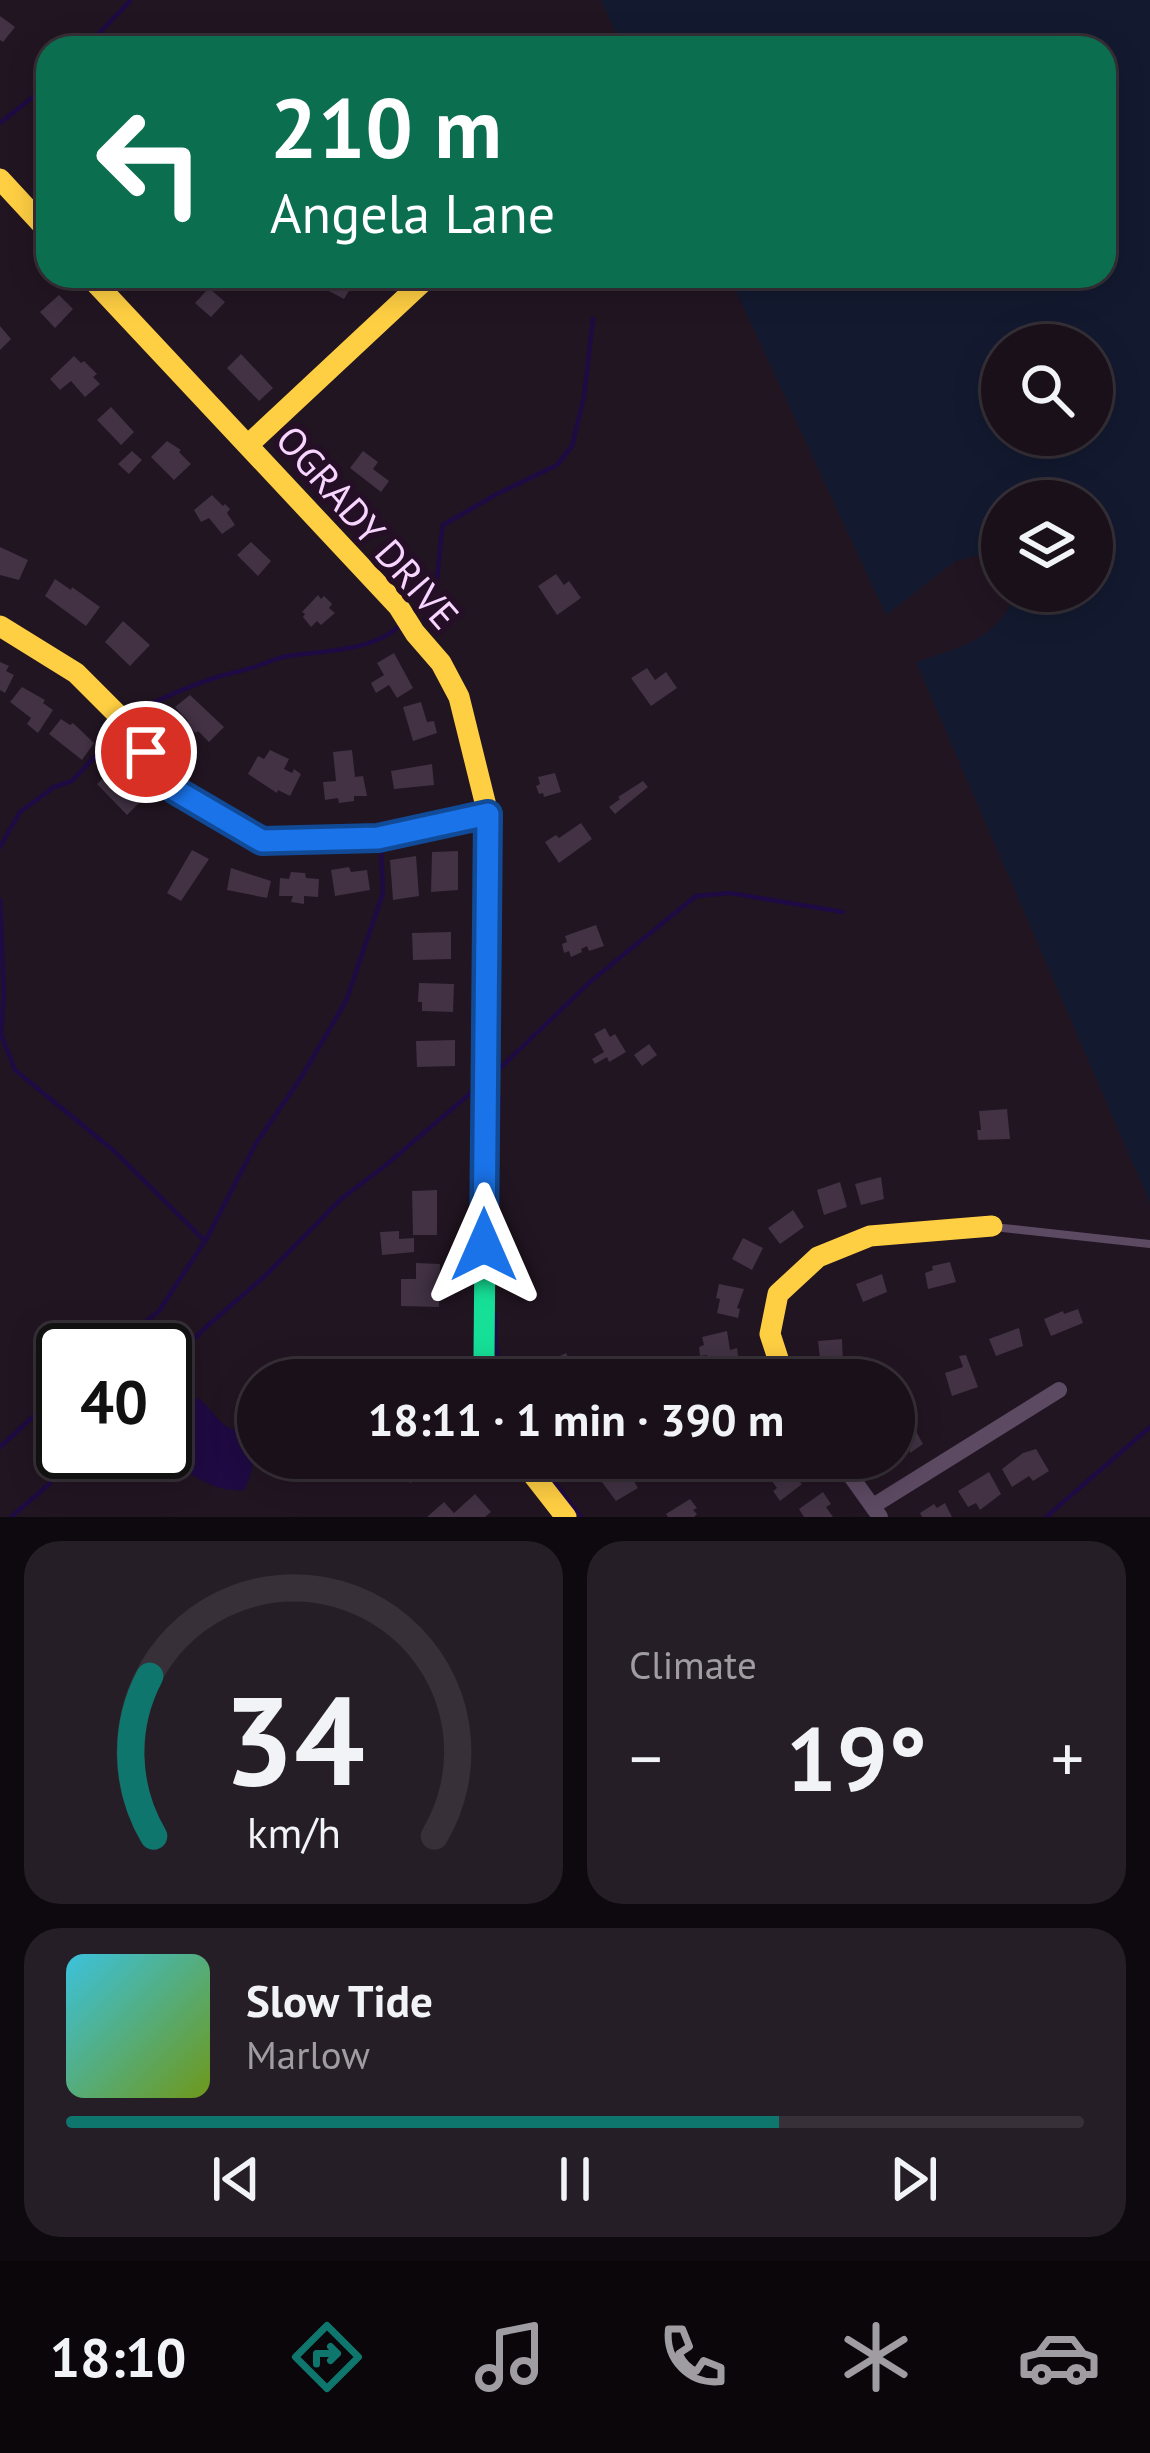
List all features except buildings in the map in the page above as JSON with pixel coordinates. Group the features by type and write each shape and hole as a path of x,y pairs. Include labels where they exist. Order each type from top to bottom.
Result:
{"street":[{"path":"0,179 36,218"},
{"name":"OGRADY DRIVE","path":"100,288 398,605 441,663 459,698 488,814 484,1359"},
{"path":"248,445 416,288"},
{"path":"0,626 76,673 117,714 175,790 262,841 378,838 488,814"},
{"path":"778,1359 770,1334 778,1294 818,1256 869,1236 992,1226"},
{"path":"853,1479 876,1512 1059,1390"},
{"path":"536,1479 566,1517"}],"lane":[{"path":"992,1226 1150,1244"}],"shaded area":[{"path":"601,0 1150,0 1150,1203 916,662 977,639 1006,612 1113,612 1113,480 981,480 981,554 954,562 886,615 735,288 1116,288 1116,36 618,36"},
{"path":"197,1398 226,1426 237,1430 237,1479 249,1479 244,1490 211,1485 192,1475 192,1400"}],"waterway":[{"path":"96,36 131,0"},
{"path":"0,123 36,94"},
{"path":"416,612 434,591 443,525 557,465 572,446 584,397 593,319"},
{"path":"135,712 214,678 283,657 360,646 397,628"},
{"path":"0,847 20,812 54,787 72,781 117,733"},
{"path":"206,1240 255,1145 346,1001 383,893 381,846"},
{"path":"496,1072 591,981 696,896 730,893 843,912"},
{"path":"0,900 1,1034 15,1070 113,1150 205,1241 159,1311 144,1323"},
{"path":"192,1341 341,1199 473,1091"},
{"path":"495,1217 499,1097"},
{"path":"495,1313 499,1359"},
{"path":"0,1447 36,1414"},
{"path":"1046,1517 1150,1427"},
{"path":"11,1517 53,1479"},
{"path":"552,1479 581,1517"}],"traffic: fast":[{"path":"484,1359 487,1006"}],"traffic: slow":[{"path":"0,179 36,218"},
{"path":"100,288 398,606 441,663 459,697 488,814 487,1006"},
{"path":"248,445 416,288"},
{"path":"0,626 76,673 117,714 175,790 262,841 378,839 488,814"},
{"path":"778,1359 770,1334 778,1294 818,1257 870,1236 992,1226"},
{"path":"536,1479 566,1517"}],"route":[{"path":"146,752 175,790 262,841 378,838 488,814 484,1245"}]}
